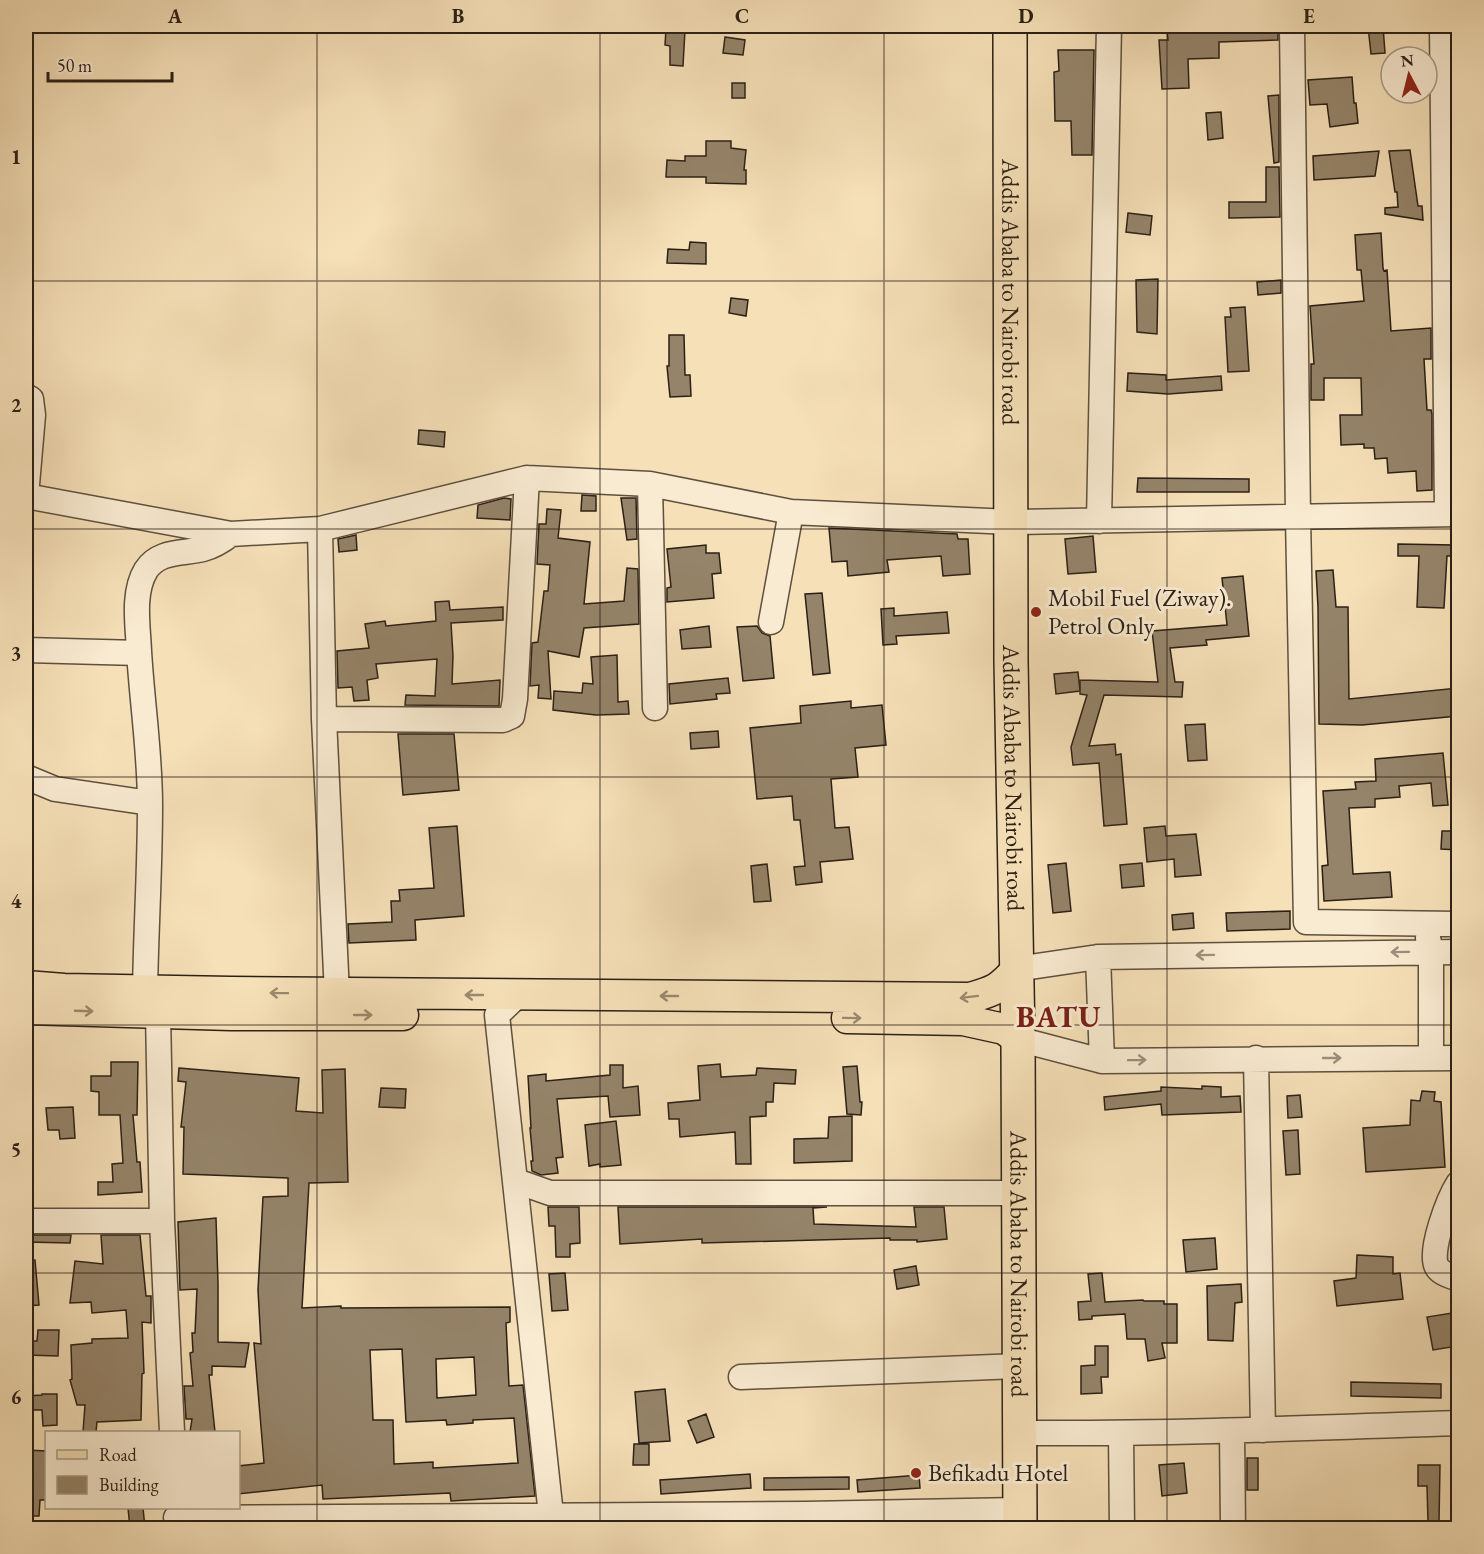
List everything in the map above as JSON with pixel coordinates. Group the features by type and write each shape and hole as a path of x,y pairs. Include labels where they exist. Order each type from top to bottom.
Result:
{"highway":[{"name":"Addis Ababa to Nairobi road","path":"1010,26 1012,672 1018,1039 1020,1519"}],"main road":[{"path":"26,986 151,1002 507,1005 970,998 1003,986 1017,969"},
{"path":"26,1009 337,994 507,1005 778,1016 963,1020 1004,1029 1018,1039"}],"street":[{"path":"1099,521 1109,26"},
{"path":"1292,26 1306,922 1458,924"},
{"path":"26,396 31,399 33,415 26,496 231,534 320,529 527,478 650,484 791,512 1011,522 1453,514 1451,130 1442,26"},
{"path":"324,718 503,720 512,716 515,699 527,478"},
{"path":"650,484 655,708"},
{"path":"771,622 791,512"},
{"path":"320,529 324,718 337,994"},
{"path":"172,1431 151,1002 150,803 139,653 138,596 142,578 150,564 156,559 171,553 212,546 231,534"},
{"path":"26,650 139,653"},
{"path":"26,777 55,789 150,803"},
{"path":"1424,924 1431,952 1431,1058"},
{"path":"1017,969 1098,957 1458,952"},
{"path":"1098,957 1102,1061"},
{"path":"507,1005 516,1181 551,1515"},
{"path":"1018,1039 1102,1061 1458,1058"},
{"path":"1256,1058 1263,1430"},
{"path":"516,1181 550,1193 1018,1193"},
{"path":"1458,1184 1452,1193 1438,1236 1436,1260 1437,1267 1458,1279"},
{"path":"519,1211 550,1193"},
{"path":"26,1221 162,1221"},
{"path":"741,1377 1020,1366"},
{"path":"1021,1432 1121,1434 1458,1423"},
{"path":"1232,1431 1233,1528"},
{"path":"1121,1434 1122,1528"},
{"path":"175,1518 551,1515 645,1522 1020,1519"}],"building":[{"path":"1368,26 1383,26 1384,45 1379,45 1379,53 1371,54"},
{"path":"1278,27 1278,40 1219,42 1219,58 1188,59 1189,88 1162,89 1159,40 1168,40 1167,29"},
{"path":"666,29 685,30 683,66 670,65 670,46 665,45"},
{"path":"725,37 745,40 743,55 723,53"},
{"path":"1058,50 1094,50 1092,155 1072,155 1071,121 1055,121 1054,72 1059,71"},
{"path":"1352,77 1358,123 1330,127 1327,104 1310,105 1308,80"},
{"path":"732,83 745,83 745,98 732,98"},
{"path":"1279,95 1279,162 1274,163 1268,96"},
{"path":"1221,112 1223,138 1208,140 1206,113"},
{"path":"706,141 731,141 731,148 746,150 744,170 746,170 746,184 706,183 706,177 666,177 667,160 685,161 685,156 706,156"},
{"path":"1410,150 1418,206 1422,206 1423,220 1385,214 1385,208 1398,207 1389,151"},
{"path":"1379,151 1375,176 1314,180 1313,156"},
{"path":"1266,167 1279,167 1280,217 1229,218 1229,202 1266,202"},
{"path":"1128,213 1152,216 1150,235 1126,232"},
{"path":"1381,233 1383,268 1384,271 1387,270 1391,331 1431,328 1431,359 1424,359 1427,410 1431,410 1432,414 1432,490 1417,491 1416,471 1388,473 1387,458 1375,459 1374,448 1364,448 1364,444 1341,445 1340,415 1362,415 1361,378 1324,378 1324,400 1311,400 1311,364 1314,364 1310,306 1364,301 1361,270 1357,270 1355,235"},
{"path":"690,242 706,243 706,264 667,263 668,249 689,250"},
{"path":"1158,279 1157,334 1137,332 1136,280"},
{"path":"1281,280 1281,293 1258,295 1257,282"},
{"path":"731,298 748,300 746,316 729,313"},
{"path":"1245,307 1249,371 1228,372 1225,317 1231,317 1230,308"},
{"path":"669,335 684,335 685,375 690,375 691,396 670,397 667,366 669,366"},
{"path":"1128,373 1166,375 1166,380 1221,376 1222,390 1168,394 1127,391"},
{"path":"419,430 445,432 444,447 418,444"},
{"path":"1138,478 1249,479 1249,492 1137,492"},
{"path":"582,495 596,496 596,511 581,511"},
{"path":"504,498 511,499 510,520 477,518 478,505"},
{"path":"621,498 636,498 637,539 627,540"},
{"path":"547,509 561,510 558,538 590,542 584,604 624,601 627,568 638,569 639,624 584,628 579,657 548,651 551,699 538,698 539,685 530,686 532,643 538,642 544,591 548,591 550,565 537,564 539,524 546,524"},
{"path":"829,528 957,534 958,539 968,539 970,574 943,576 941,556 887,560 889,572 848,576 847,561 832,562"},
{"path":"356,535 357,550 339,552 338,539"},
{"path":"1093,536 1096,572 1068,574 1065,539"},
{"path":"1398,544 1455,545 1455,556 1447,556 1444,608 1417,607 1419,556 1398,556"},
{"path":"706,545 706,553 719,553 721,573 712,574 714,598 667,602 667,588 671,587 667,549"},
{"path":"1333,570 1336,607 1348,607 1349,699 1458,688 1458,716 1362,725 1319,724 1316,571"},
{"path":"1243,576 1249,636 1206,640 1207,645 1170,648 1175,682 1183,682 1182,697 1104,695 1089,746 1115,744 1116,755 1121,754 1127,824 1104,826 1099,763 1073,765 1071,747 1087,695 1080,694 1080,680 1158,682 1152,631 1227,625 1222,578"},
{"path":"822,593 830,673 813,675 805,594"},
{"path":"449,601 450,610 503,607 503,620 451,623 452,684 500,680 499,706 405,705 406,695 435,696 437,659 376,664 378,678 367,680 369,700 354,701 352,687 338,688 337,651 369,648 365,624 385,621 386,626 436,621 435,602"},
{"path":"894,608 894,616 947,612 949,633 896,636 897,644 883,645 881,609"},
{"path":"709,626 711,647 682,649 680,630"},
{"path":"757,626 762,633 770,636 774,678 743,681 737,627"},
{"path":"617,655 618,702 628,701 629,714 596,715 553,710 554,691 582,693 583,683 593,684 591,657"},
{"path":"1078,672 1080,691 1056,694 1054,674"},
{"path":"728,678 730,693 716,694 717,699 670,704 669,684"},
{"path":"851,701 851,708 882,705 886,745 855,748 858,777 831,779 835,828 849,827 853,859 820,862 822,882 796,885 794,867 805,866 800,820 794,820 792,796 757,799 750,728 801,723 800,706"},
{"path":"1205,724 1207,760 1188,761 1185,725"},
{"path":"718,731 719,747 691,749 690,733"},
{"path":"398,734 454,734 459,790 403,795"},
{"path":"1443,753 1448,805 1433,806 1431,783 1399,786 1400,797 1375,799 1375,807 1349,808 1353,874 1390,872 1392,897 1324,901 1322,866 1328,865 1323,791 1356,789 1355,782 1376,781 1375,759"},
{"path":"457,826 464,916 415,920 416,940 349,943 348,924 392,922 391,901 400,901 399,890 434,888 429,828"},
{"path":"1165,826 1166,836 1196,834 1201,875 1175,877 1174,859 1147,862 1144,828"},
{"path":"1442,831 1458,831 1458,850 1441,849"},
{"path":"1066,863 1071,911 1053,913 1048,865"},
{"path":"1142,863 1144,886 1122,888 1120,865"},
{"path":"767,864 771,901 754,902 751,866"},
{"path":"1290,911 1290,929 1227,931 1226,913"},
{"path":"1193,913 1194,928 1173,930 1172,915"},
{"path":"111,1062 138,1062 137,1115 133,1115 142,1192 98,1195 98,1182 113,1182 112,1164 123,1163 120,1115 99,1115 99,1092 91,1091 91,1076 111,1076"},
{"path":"720,1064 721,1077 756,1075 757,1068 796,1070 795,1084 774,1083 773,1102 766,1102 766,1116 750,1117 751,1164 736,1164 735,1132 680,1137 679,1119 669,1119 668,1103 700,1100 698,1066"},
{"path":"610,1065 623,1065 623,1088 638,1086 640,1115 610,1117 608,1096 557,1099 563,1157 556,1158 558,1173 541,1175 532,1171 528,1076 546,1074 546,1081 610,1075"},
{"path":"857,1066 860,1102 862,1102 861,1115 847,1114 843,1067"},
{"path":"179,1068 299,1078 296,1111 323,1113 322,1070 345,1069 348,1182 309,1183 302,1308 341,1306 341,1308 510,1307 510,1322 506,1323 509,1386 523,1385 535,1496 451,1501 450,1493 323,1499 322,1485 240,1494 240,1466 264,1463 254,1343 261,1344 258,1290 263,1197 288,1196 288,1178 183,1174 184,1127 181,1127 186,1082 178,1081","holes":["402,1349 406,1422 446,1420 447,1425 473,1423 473,1420 514,1418 518,1463 433,1468 433,1462 394,1464 393,1420 373,1420 370,1350","474,1357 476,1395 437,1398 436,1359"]},
{"path":"1202,1086 1221,1087 1221,1097 1240,1096 1241,1112 1162,1115 1161,1104 1105,1110 1104,1097 1161,1091 1161,1087 1202,1089"},
{"path":"381,1088 406,1089 405,1108 379,1107"},
{"path":"1422,1091 1435,1092 1434,1101 1441,1102 1445,1167 1366,1172 1363,1128 1410,1125 1411,1100 1420,1101"},
{"path":"1300,1095 1302,1117 1288,1118 1287,1096"},
{"path":"73,1107 75,1138 60,1139 59,1130 48,1130 46,1108"},
{"path":"852,1116 852,1161 794,1163 794,1139 828,1138 829,1117"},
{"path":"616,1121 621,1165 589,1166 585,1125"},
{"path":"1298,1130 1300,1174 1286,1175 1283,1131"},
{"path":"548,1207 579,1207 580,1243 570,1244 570,1257 556,1257 555,1226 549,1226"},
{"path":"618,1207 827,1207 813,1208 814,1224 916,1227 914,1207 944,1207 947,1239 917,1242 917,1240 890,1240 890,1238 702,1243 702,1239 620,1244"},
{"path":"216,1218 218,1342 249,1343 245,1367 212,1366 212,1375 209,1375 215,1431 190,1431 192,1419 186,1419 184,1386 193,1386 190,1353 193,1352 192,1333 195,1333 197,1289 180,1290 178,1222"},
{"path":"26,1235 71,1235 70,1243 26,1242"},
{"path":"101,1235 140,1235 146,1296 151,1296 151,1323 142,1322 144,1373 142,1374 141,1420 97,1422 96,1431 83,1431 85,1405 77,1405 70,1380 72,1379 71,1345 92,1343 92,1339 128,1338 126,1310 92,1313 91,1302 70,1303 75,1261 103,1264"},
{"path":"1215,1238 1217,1269 1186,1272 1183,1240"},
{"path":"1357,1255 1393,1257 1393,1274 1400,1273 1403,1299 1337,1306 1334,1281 1356,1278"},
{"path":"35,1260 39,1305 26,1306 26,1261"},
{"path":"916,1266 919,1285 897,1289 894,1270"},
{"path":"565,1273 568,1310 552,1311 549,1274"},
{"path":"1102,1273 1105,1302 1143,1300 1177,1304 1177,1343 1162,1343 1165,1358 1148,1361 1145,1339 1127,1339 1125,1314 1092,1316 1092,1319 1079,1320 1078,1302 1091,1301 1088,1274"},
{"path":"1241,1284 1242,1302 1235,1303 1233,1341 1208,1340 1207,1286"},
{"path":"1452,1313 1458,1346 1433,1350 1427,1317"},
{"path":"38,1330 59,1330 58,1356 26,1355 26,1341 37,1341"},
{"path":"1095,1346 1108,1346 1108,1377 1101,1377 1102,1393 1081,1394 1081,1366 1095,1365"},
{"path":"1351,1382 1441,1384 1441,1398 1351,1396"},
{"path":"665,1389 670,1441 639,1443 635,1392"},
{"path":"57,1394 57,1425 43,1426 42,1410 26,1410 26,1396"},
{"path":"706,1414 714,1437 697,1443 688,1421"},
{"path":"634,1444 649,1444 649,1465 633,1465"},
{"path":"26,1450 45,1451 45,1500 40,1500 39,1516 26,1516"},
{"path":"1247,1458 1258,1458 1258,1490 1247,1490"},
{"path":"1184,1463 1187,1493 1162,1496 1159,1465"},
{"path":"1418,1465 1440,1465 1439,1522 1428,1522 1427,1486 1418,1486"},
{"path":"750,1474 751,1488 661,1494 660,1480"},
{"path":"919,1475 920,1488 858,1492 857,1480"},
{"path":"849,1477 849,1489 764,1490 764,1478"},
{"path":"128,1509 143,1509 145,1528 130,1528"}],"place":[{"name":"Mobil Fuel (Ziway). Petrol Only","path":"1036,612"},
{"name":"Befikadu Hotel","path":"916,1473"}],"district":[{"name":"BATU","path":"1059,1017"}]}
